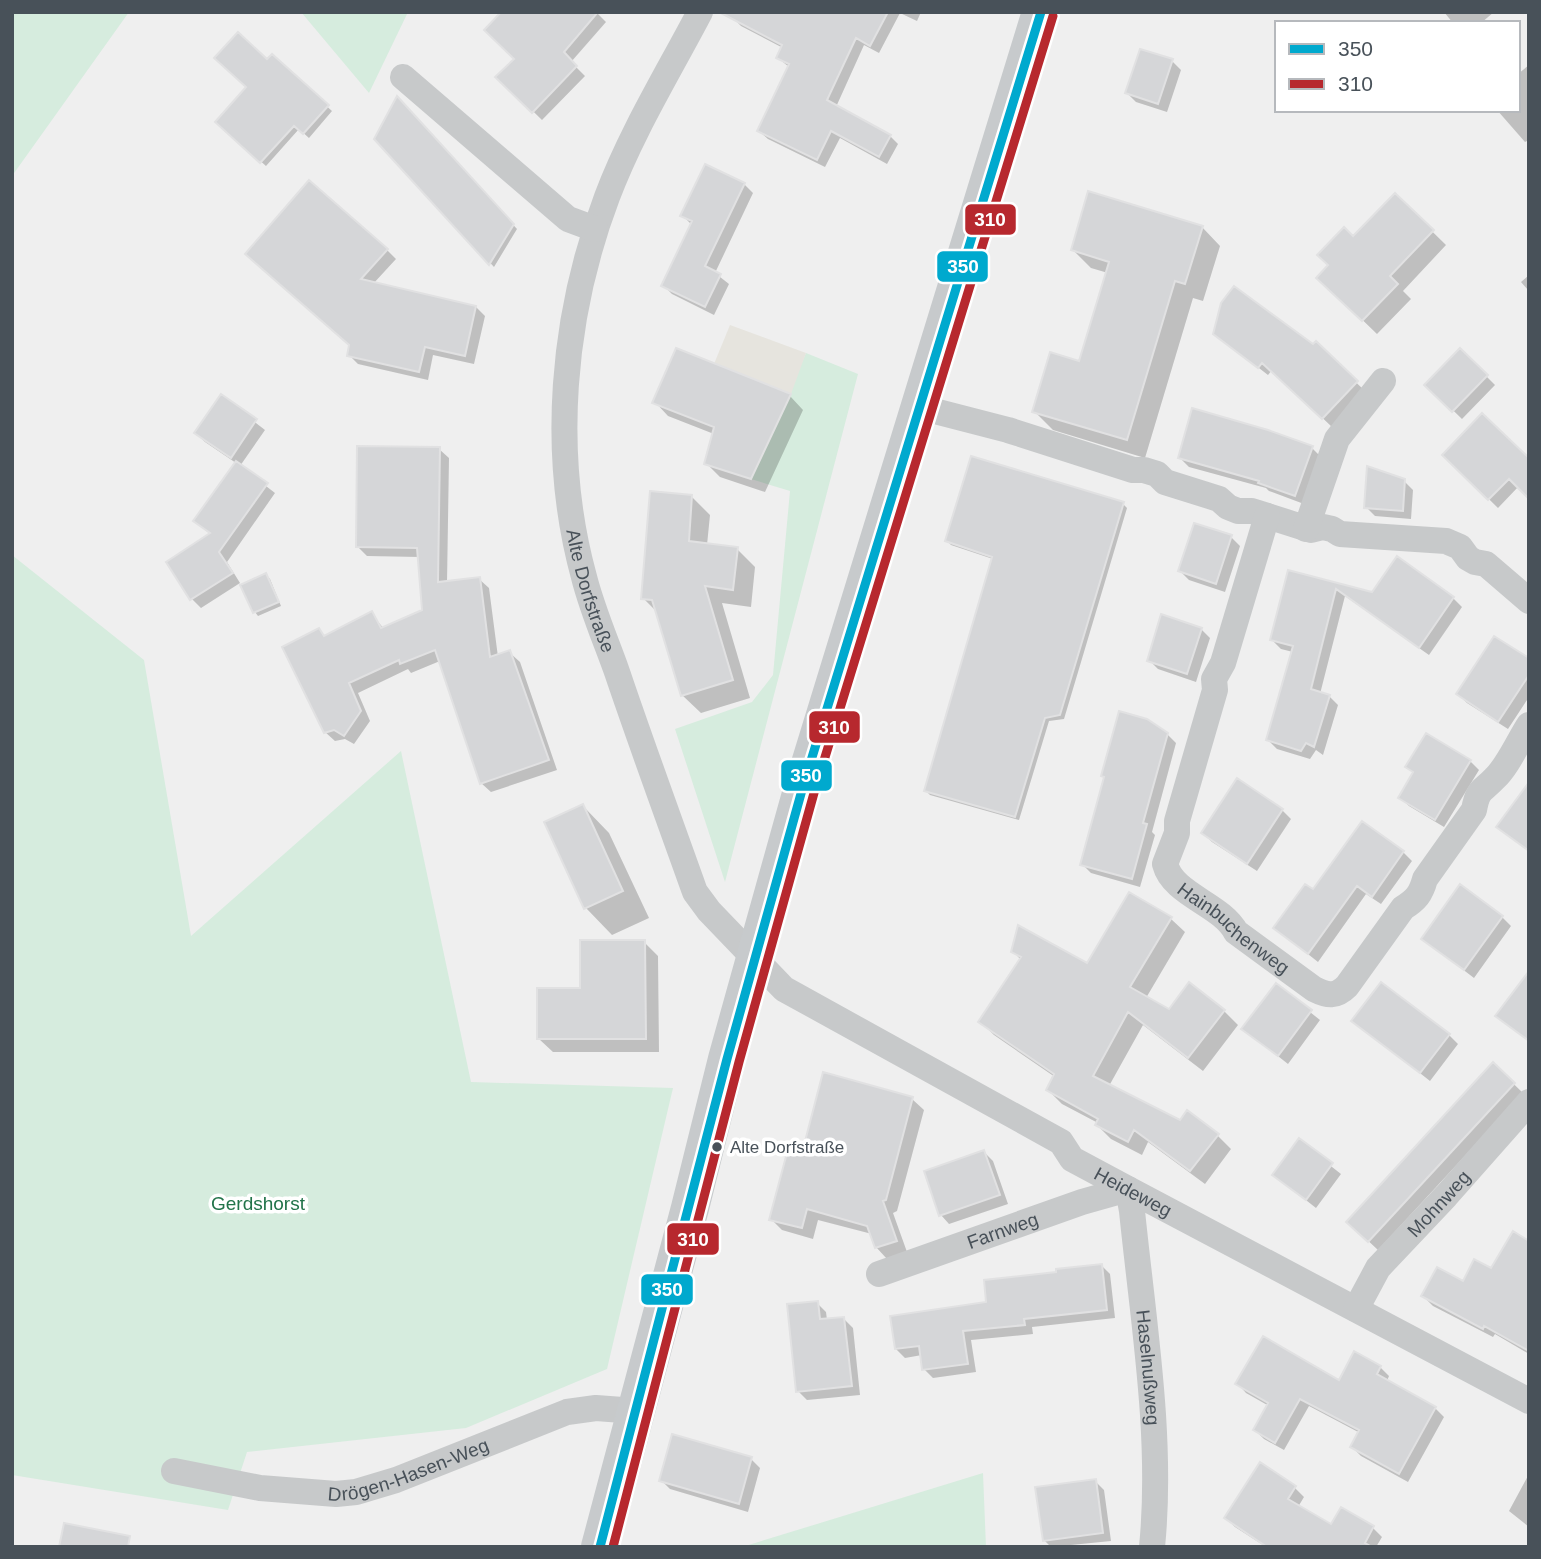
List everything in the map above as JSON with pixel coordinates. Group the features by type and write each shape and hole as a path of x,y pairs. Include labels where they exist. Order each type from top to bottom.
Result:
{"street":[{"name":"Alte Dorfstraße","path":"700,12 620,164 595,229 584,267 568,362 565,406 570,497 581,565 695,892 709,911 755,959"},
{"path":"600,1547 727,1059 802,790 1041,12"},
{"path":"403,77 568,219 595,229"},
{"path":"1306,529 1337,439 1383,381"},
{"path":"919,407 1008,430 1133,470 1157,474 1164,482 1219,499 1238,510 1252,511 1306,529 1322,527 1340,534 1446,541 1460,547 1468,558 1486,564 1529,601"},
{"name":"Hainbuchenweg","path":"1267,516 1223,663 1214,679 1215,690 1177,821 1177,833 1165,864 1170,877 1230,921 1236,932 1314,989 1327,995 1338,994 1347,986 1403,908 1414,901 1422,891 1425,879 1474,810 1476,797 1484,786 1495,778 1529,725"},
{"name":"Heideweg","path":"755,959 784,989 1061,1142 1072,1159 1529,1401"},
{"name":"Mohnweg","path":"1356,1309 1378,1268 1529,1102"},
{"name":"Farnweg","path":"879,1274 1082,1202 1128,1189"},
{"name":"Haselnußweg","path":"1128,1189 1152,1420 1155,1492 1152,1547"},
{"name":"Drögen-Hasen-Weg","path":"174,1471 260,1488 336,1494 356,1492 385,1484 567,1412 596,1408 636,1411"}],"green space":[{"path":"12,12 129,12 12,176"},
{"path":"301,12 408,12 369,93"},
{"path":"806,353 858,374 725,882 675,729 752,702 773,675 790,491 751,479"},
{"name":"Gerdshorst","path":"12,555 144,660 191,936 401,751 471,1082 673,1088 607,1369 466,1428 247,1452 228,1510 12,1475"},
{"path":"983,1473 986,1547 742,1547"}],"sand":[{"path":"730,325 806,353 791,394 714,364"}],"building":[{"path":"501,12 598,12 564,52 577,66 532,113 495,77 514,59 484,30"},
{"path":"719,12 888,12 870,46 856,38 827,100 891,135 879,157 831,131 817,160 757,131 789,64 776,58 782,45"},
{"path":"238,32 267,59 272,54 329,105 303,134 294,126 260,163 215,122 246,87 214,58"},
{"path":"1140,49 1173,59 1158,104 1125,93"},
{"path":"397,96 514,224 489,265 374,139"},
{"path":"705,164 745,183 705,266 721,274 705,307 661,286 692,221 680,216"},
{"path":"309,180 388,249 361,279 476,306 465,356 425,347 419,372 347,356 349,345 245,254"},
{"path":"1088,191 1203,226 1185,284 1175,281 1127,440 1032,412 1050,352 1079,361 1109,262 1071,250"},
{"path":"1395,193 1434,230 1390,276 1398,284 1362,321 1316,278 1328,265 1317,255 1344,227 1353,236"},
{"path":"1234,286 1313,344 1316,341 1358,381 1322,419 1262,363 1258,368 1213,334 1221,303"},
{"path":"676,348 791,394 751,479 704,464 714,427 652,403"},
{"path":"1460,348 1488,375 1452,412 1424,385"},
{"path":"221,394 257,419 231,458 194,433"},
{"path":"1192,408 1313,446 1295,496 1258,483 1259,481 1178,458"},
{"path":"1482,413 1529,458 1529,499 1509,479 1488,500 1442,455"},
{"path":"357,446 440,447 438,582 480,577 490,657 510,650 549,760 480,784 435,650 400,664 399,660 349,683 361,711 344,736 334,730 324,733 282,647 319,628 324,636 372,611 381,628 422,610 417,548 356,547"},
{"path":"971,456 1124,502 1060,715 1045,718 1015,817 924,791 992,557 945,541"},
{"path":"236,461 268,483 219,552 233,573 190,600 166,562 210,533 193,521"},
{"path":"1367,466 1405,479 1403,511 1364,508"},
{"path":"650,491 692,495 689,541 738,547 733,590 705,586 733,680 681,696 652,600 641,599"},
{"path":"1194,523 1232,535 1216,584 1178,571"},
{"path":"1397,556 1454,597 1419,648 1336,589 1311,689 1330,695 1314,747 1306,743 1301,751 1266,740 1293,646 1270,640 1288,570 1372,592"},
{"path":"266,573 279,602 253,613 240,585"},
{"path":"1161,614 1202,628 1187,674 1147,661"},
{"path":"1494,636 1529,658 1529,675 1498,722 1456,694"},
{"path":"1119,711 1147,719 1168,733 1143,823 1147,824 1132,879 1080,865"},
{"path":"1426,733 1471,760 1435,820 1398,798 1413,772 1405,767"},
{"path":"1237,778 1283,809 1247,864 1201,833"},
{"path":"1529,782 1529,851 1496,827"},
{"path":"583,804 623,891 584,909 544,822"},
{"path":"1362,821 1404,851 1372,897 1357,886 1308,954 1273,928 1305,884 1313,889"},
{"path":"1460,884 1503,916 1464,970 1421,939"},
{"path":"1129,892 1172,917 1130,987 1169,1009 1189,982 1225,1010 1188,1058 1128,1012 1093,1076 1180,1120 1187,1110 1219,1134 1190,1171 1134,1130 1128,1142 1095,1125 1098,1119 1046,1090 1054,1074 978,1022 1021,957 1011,952 1018,925 1087,963"},
{"path":"580,940 645,940 646,1039 537,1039 537,988 580,988"},
{"path":"1529,971 1529,1041 1495,1016"},
{"path":"1381,982 1450,1034 1420,1073 1351,1021"},
{"path":"1276,983 1312,1010 1278,1056 1241,1029"},
{"path":"1493,1062 1515,1083 1368,1242 1346,1222"},
{"path":"823,1072 913,1097 886,1200 883,1201 897,1241 875,1248 867,1226 807,1209 802,1228 769,1220 788,1149 802,1153"},
{"path":"1299,1138 1333,1163 1306,1200 1272,1175"},
{"path":"984,1150 1000,1195 939,1216 924,1171"},
{"path":"1513,1231 1529,1241 1529,1351 1421,1296 1437,1267 1463,1281 1474,1259 1491,1268"},
{"path":"1102,1264 1107,1310 1024,1319 1025,1325 963,1331 968,1364 922,1370 919,1346 895,1349 890,1316 986,1302 984,1280"},
{"path":"818,1301 820,1319 844,1317 852,1386 796,1392 787,1304"},
{"path":"1263,1336 1339,1380 1354,1351 1381,1366 1377,1374 1436,1407 1399,1474 1350,1447 1359,1430 1300,1399 1275,1443 1253,1430 1268,1403 1235,1384"},
{"path":"672,1434 752,1457 739,1504 659,1481"},
{"path":"1260,1462 1296,1486 1288,1499 1331,1524 1341,1507 1374,1526 1365,1543 1372,1547 1267,1547 1224,1518"},
{"path":"1096,1479 1103,1533 1043,1541 1035,1487"},
{"path":"64,1523 130,1536 128,1547 59,1547"}],"transit line":[{"name":"350","path":"600,1547 727,1059 802,790 1041,12"},
{"name":"310","path":"613,1547 739,1062 814,793 1053,16"}],"place":[{"name":"Alte Dorfstraße","path":"717,1147"}]}
